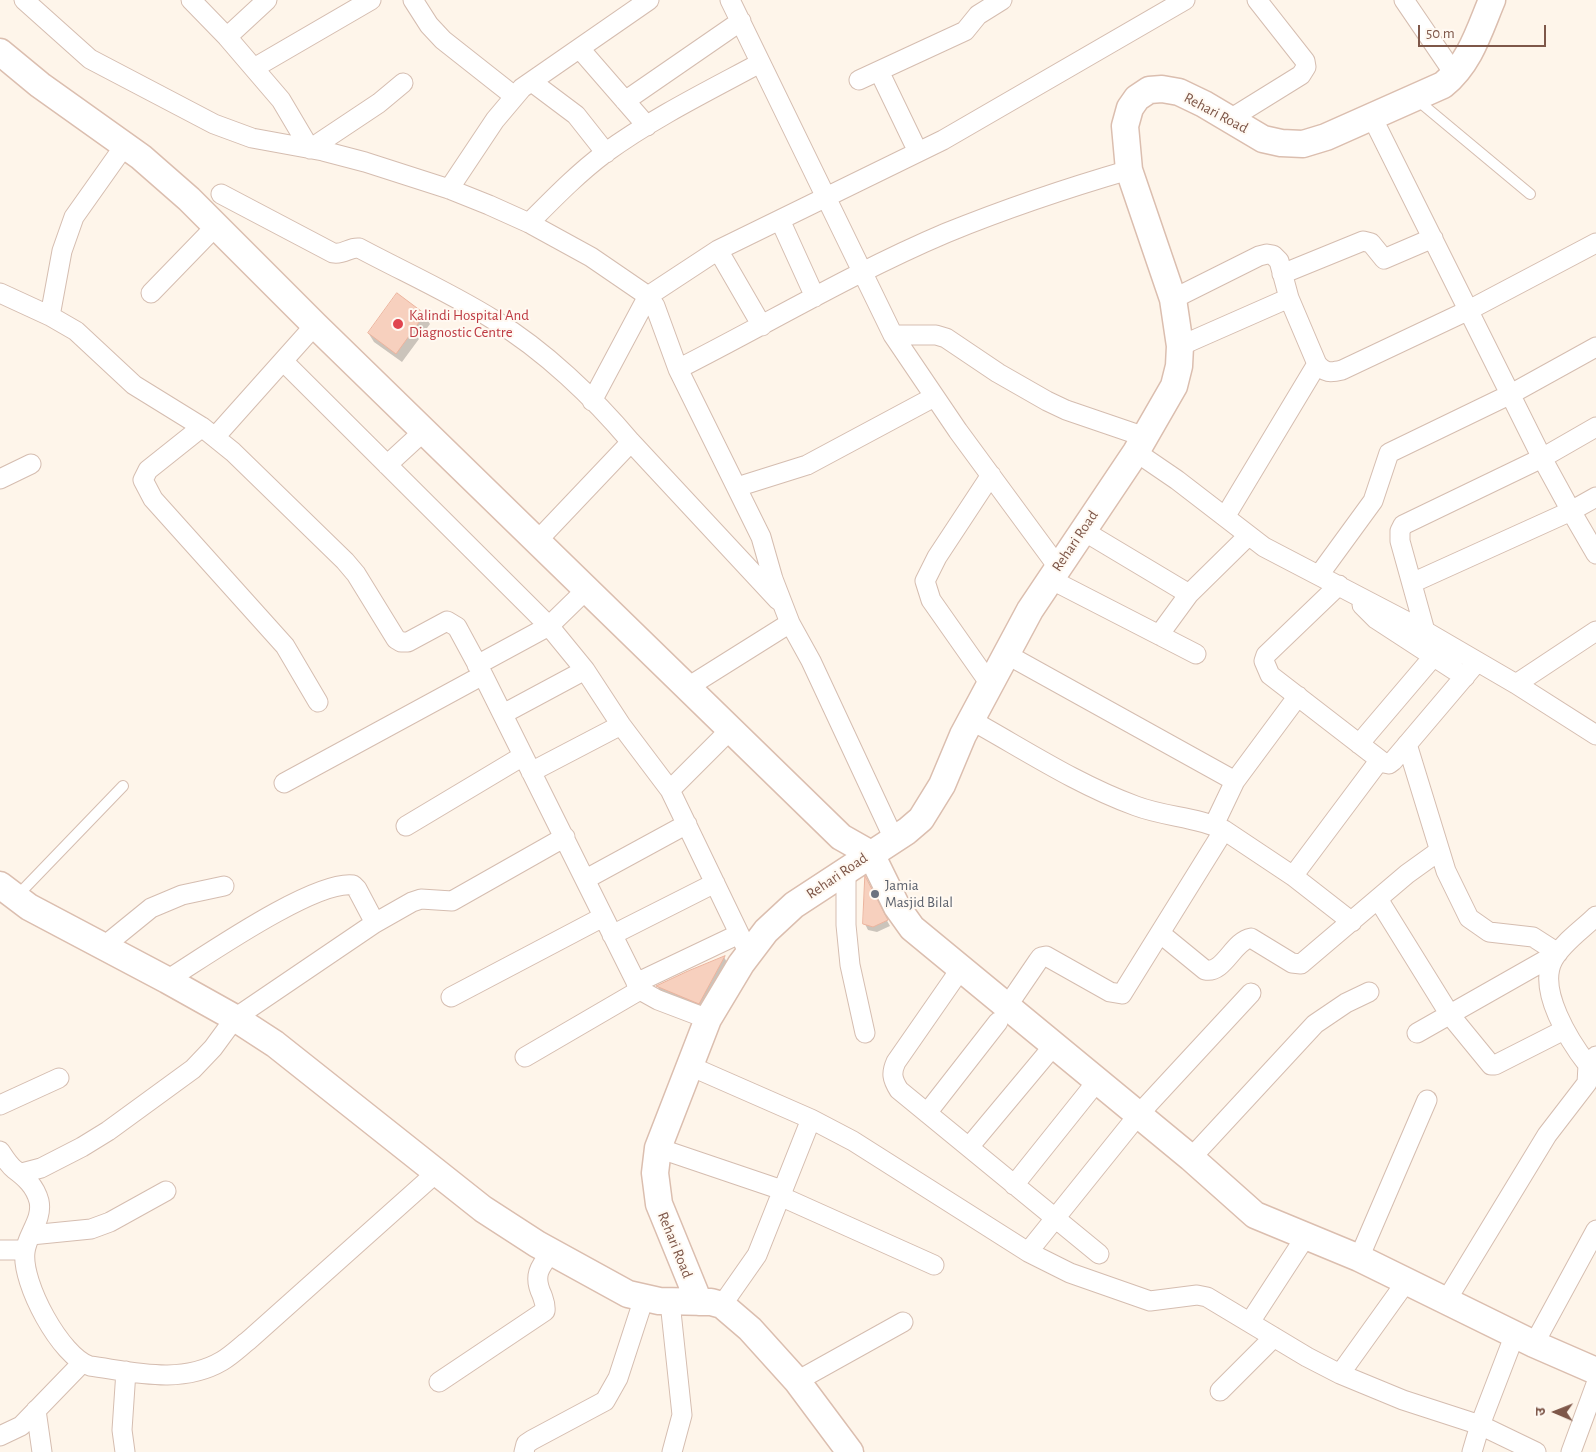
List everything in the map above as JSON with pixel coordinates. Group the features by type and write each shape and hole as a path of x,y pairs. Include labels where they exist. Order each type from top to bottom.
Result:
{"main road":[{"name":"Rehari Road","path":"710,1303 659,1204 655,1173 658,1148 708,1019 744,944 766,931 794,905 921,820 942,785 971,720 1030,610 1141,444 1174,386 1179,366 1180,346 1173,299 1129,170 1125,126 1130,108 1137,98 1149,90 1179,92 1263,139 1281,143 1303,144 1372,117 1444,85 1455,75 1470,55 1492,0"},
{"path":"0,52 166,178 842,837 871,854 904,918 962,967 1003,1013 1055,1044 1191,1158 1249,1210 1359,1258 1446,1301 1532,1334 1596,1371"},
{"path":"8,891 29,907 167,980 235,1018 275,1044 483,1209 552,1252 628,1294 670,1302 710,1303 750,1329 797,1380 850,1452"}],"street":[{"path":"24,0 76,49 106,68 230,131 252,138 364,162 449,189 528,223 591,257 648,296 655,306 678,369 761,536 782,605 790,623 811,661 894,839"},
{"path":"191,0 227,37 287,108 310,149"},
{"path":"227,37 267,0"},
{"path":"254,68 371,0"},
{"path":"414,0 429,25 443,40 514,96"},
{"path":"449,189 495,120 514,96 649,0"},
{"path":"730,0 893,335 934,397 990,475 1054,573 1159,635 1196,654"},
{"path":"859,80 965,31 978,15 1002,0"},
{"path":"592,401 648,296 718,250 918,152 992,112 1185,0"},
{"path":"1230,119 1301,75 1306,67 1305,61 1257,0"},
{"path":"1404,0 1455,75"},
{"path":"625,101 741,21"},
{"path":"580,49 647,126"},
{"path":"528,223 580,173 606,153 647,126 760,62"},
{"path":"878,71 918,152"},
{"path":"532,82 576,115 606,153"},
{"path":"310,149 404,83"},
{"path":"1372,117 1542,458 1596,554"},
{"path":"50,316 62,251 71,225 86,197 125,145"},
{"path":"678,369 863,272 946,233 1087,182 1129,170"},
{"path":"221,194 333,253 340,254 352,248 359,248 464,302 528,343 610,418 630,442 782,605"},
{"path":"780,220 815,297"},
{"path":"151,293 216,226"},
{"path":"1282,274 1363,241 1371,243 1384,259 1433,238"},
{"path":"1173,299 1267,254 1273,255 1279,261 1289,298 1317,364 1324,372 1342,370 1469,310 1596,243"},
{"path":"718,250 762,326"},
{"path":"0,293 50,316 76,332 134,385 208,432 345,561 356,574 396,639 401,642 408,642 443,622 452,622 503,714 638,986 658,1000 708,1019"},
{"path":"1180,346 1289,298"},
{"path":"315,325 283,361 208,432 148,470 144,475 145,488 153,500 285,646 318,702"},
{"path":"893,335 936,334 946,338 998,373 1047,401 1141,444 1248,536 1264,547 1346,588 1425,631 1516,684 1596,735"},
{"path":"1320,575 1373,501 1389,453 1510,394 1596,346"},
{"path":"283,361 549,626 585,670 621,725 670,790 744,944 638,986 525,1057"},
{"path":"1225,516 1317,364"},
{"path":"737,487 807,465 934,397"},
{"path":"1425,631 1400,541 1400,531 1403,525 1542,458 1596,427"},
{"path":"387,465 424,430"},
{"path":"538,540 630,442"},
{"path":"0,479 31,464"},
{"path":"990,475 937,557 926,581 931,600 990,684"},
{"path":"1412,583 1571,511 1596,497"},
{"path":"1082,530 1188,594"},
{"path":"1159,635 1188,594 1248,536"},
{"path":"1346,588 1376,619 1465,677"},
{"path":"1346,588 1266,655 1264,661 1270,675 1380,760 1389,764 1477,662"},
{"path":"284,783 480,670 549,626 587,589"},
{"path":"688,687 790,623"},
{"path":"1516,684 1596,631"},
{"path":"1006,654 1235,781"},
{"path":"1359,744 1433,657"},
{"path":"503,714 585,670"},
{"path":"928,1113 1003,1013 1038,960 1046,956 1110,992 1122,994 1161,934 1219,828 1235,781 1298,696"},
{"path":"971,720 1115,798 1157,813 1219,828 1292,876 1352,922"},
{"path":"406,826 527,764 621,725"},
{"path":"670,790 731,729"},
{"path":"1407,744 1439,851 1454,891 1469,918 1489,932 1533,937 1558,953"},
{"path":"1292,876 1380,760"},
{"path":"586,878 687,824"},
{"path":"22,1173 41,1168 82,1147 182,1078 213,1048 235,1018 375,923 421,899 452,902 565,837"},
{"path":"1161,934 1205,970 1211,971 1217,968 1242,941 1251,938 1292,963 1301,964 1378,899 1439,851"},
{"path":"846,871 846,925 850,965 865,1033"},
{"path":"612,935 715,883"},
{"path":"167,980 276,912 307,897 344,885 353,885 357,889 375,923"},
{"path":"103,947 137,917 151,908 182,895 224,886"},
{"path":"1378,899 1450,1015 1491,1065 1496,1065 1564,1030"},
{"path":"1446,1301 1547,1135 1587,1083 1592,1060 1564,1030 1550,987 1552,961 1596,916"},
{"path":"451,997 603,917"},
{"path":"1417,1034 1558,953"},
{"path":"962,967 892,1072 899,1090 1098,1254"},
{"path":"1191,1158 1315,1024 1346,1003 1369,992"},
{"path":"1028,1252 1138,1114 1251,993"},
{"path":"969,1148 1055,1044"},
{"path":"690,1066 811,1119 867,1150 1028,1252 1070,1273 1150,1301 1198,1295 1207,1297 1340,1374 1403,1400 1480,1425 1536,1452"},
{"path":"0,1105 58,1078"},
{"path":"1014,1184 1098,1080"},
{"path":"1359,1258 1426,1100"},
{"path":"710,1303 757,1255 811,1119"},
{"path":"658,1148 781,1193 934,1265"},
{"path":"0,1151 14,1169 22,1173 36,1191 40,1212 28,1243 27,1278 34,1296 67,1350 81,1364 164,1375 186,1374 202,1370 223,1361 249,1340 436,1172"},
{"path":"0,1250 91,1229 110,1222 166,1191"},
{"path":"1472,1452 1480,1425 1532,1334 1596,1230"},
{"path":"1250,1322 1306,1236"},
{"path":"440,1382 545,1311 545,1302 538,1288 537,1276 540,1266 552,1252"},
{"path":"1340,1374 1406,1282"},
{"path":"524,1452 526,1444 532,1440 605,1401 618,1378 644,1298"},
{"path":"670,1302 682,1415 672,1452"},
{"path":"797,1380 903,1322"},
{"path":"1220,1391 1274,1337"},
{"path":"0,1436 21,1426 81,1364"},
{"path":"125,1452 122,1430 126,1371"},
{"path":"1571,1452 1596,1384"},
{"path":"36,1410 42,1452"}],"lane":[{"path":"1415,98 1530,194"},
{"path":"8,891 123,786"}],"building":[{"path":"397,293 425,314 396,354 368,333"},
{"path":"865,876 888,920 873,927 863,924"},
{"path":"725,956 699,1004 656,986 688,971"}],"place":[{"name":"Kalindi Hospital And Diagnostic Centre","path":"398,324"},
{"name":"Jamia Masjid Bilal","path":"875,894"}]}
